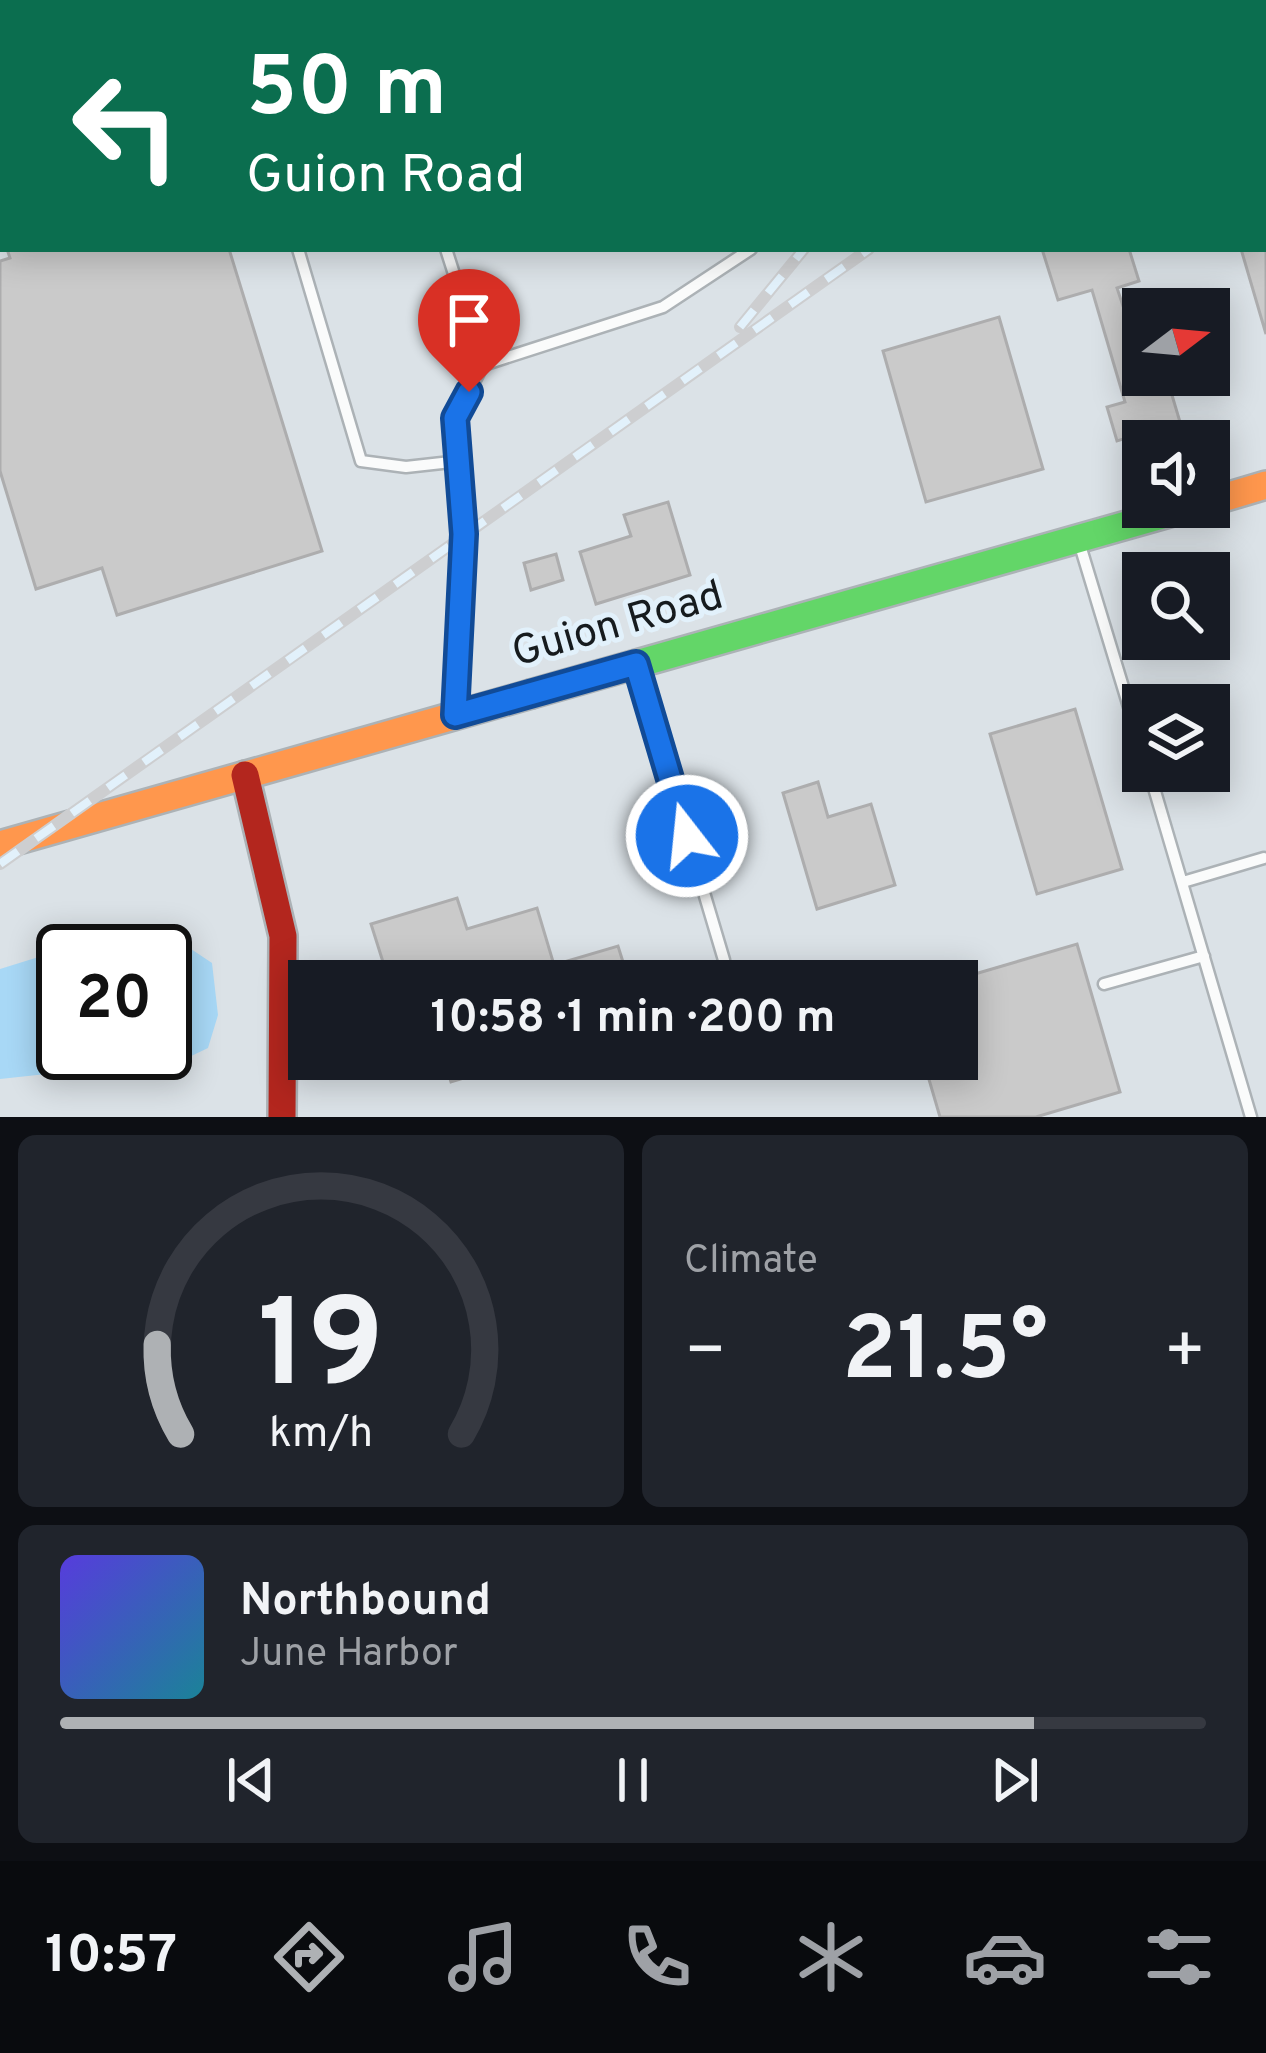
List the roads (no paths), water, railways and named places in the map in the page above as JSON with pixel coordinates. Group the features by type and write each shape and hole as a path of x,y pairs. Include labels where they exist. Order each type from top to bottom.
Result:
{"street":[{"path":"1230,496 1266,485"},
{"name":"Guion Road","path":"0,845 1122,526"},
{"path":"245,775 283,936 282,1117"}],"lane":[{"path":"299,252 361,460 406,467 460,461"},
{"path":"447,252 483,364"},
{"path":"455,715 464,587 455,418 483,364 662,307 746,252"},
{"path":"1078,539 1122,684"},
{"path":"636,664 724,960"},
{"path":"1156,792 1251,1117"},
{"path":"1184,882 1264,858"},
{"path":"1104,984 1204,956"}],"water":[{"path":"192,950 212,963 218,1015 208,1048 192,1056"},
{"path":"36,958 36,1075 0,1079 0,969"}],"railway":[{"path":"740,327 802,252"},
{"path":"0,864 865,252"}]}
